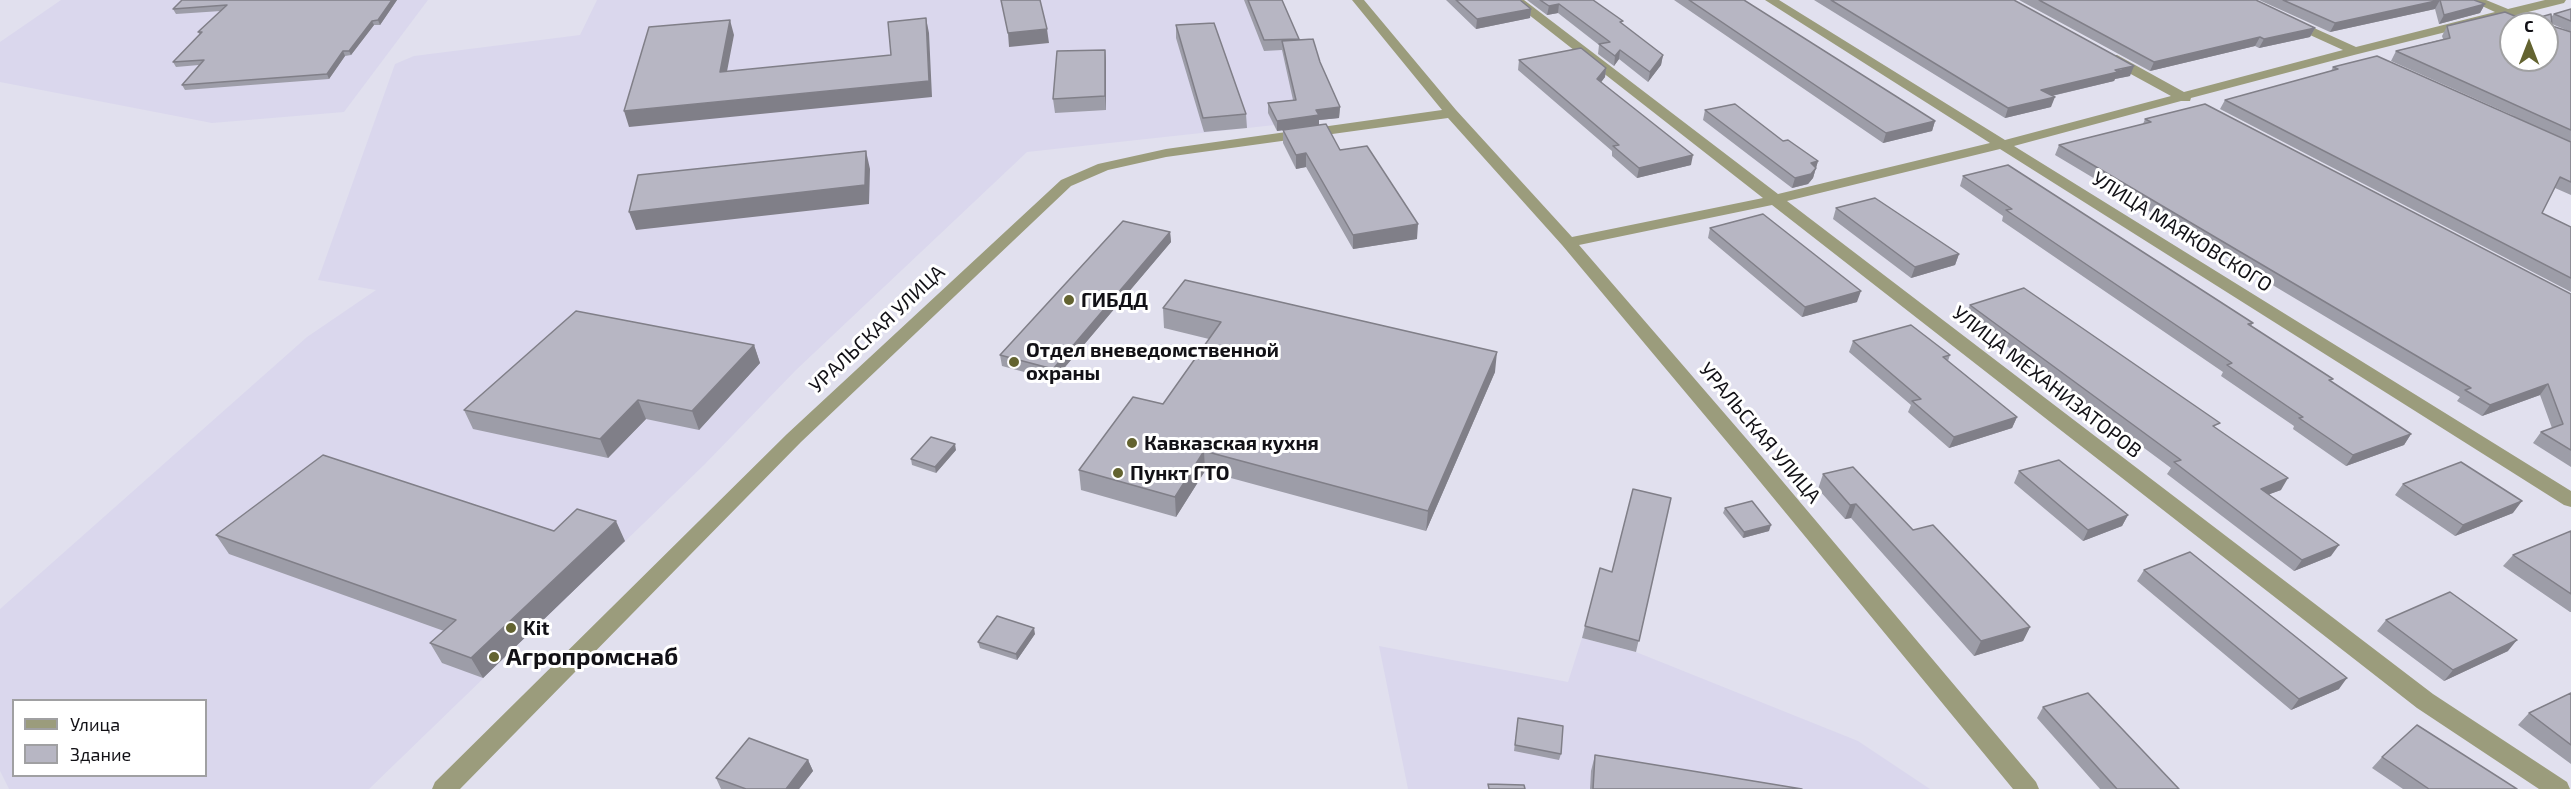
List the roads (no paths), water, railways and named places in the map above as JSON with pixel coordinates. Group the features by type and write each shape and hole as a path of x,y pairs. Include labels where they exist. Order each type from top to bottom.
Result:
{"street":[{"name":"УРАЛЬСКАЯ УЛИЦА","path":"1358,0 1451,113 1568,242 2027,789"},
{"name":"УЛИЦА МЕХАНИЗАТОРОВ","path":"1516,0 2425,701 2558,789"},
{"name":"УЛИЦА МАЯКОВСКОГО","path":"1771,0 2571,500"},
{"path":"2475,0 2504,12"},
{"path":"2516,12 2560,0"},
{"path":"1568,242 1774,200 2001,145 2354,51 2499,16"},
{"path":"2284,19 2376,61"},
{"path":"2098,51 2202,107"},
{"name":"УРАЛЬСКАЯ УЛИЦА","path":"444,789 794,438 1066,183 1103,167 1166,153 1451,113"}],"place":[{"name":"ГИБДД","path":"1069,300"},
{"name":"Отдел вневедомственной охраны","path":"1014,362"},
{"name":"Кавказская кухня","path":"1132,443"},
{"name":"Пункт ГТО","path":"1118,473"},
{"name":"Kit","path":"511,628"},
{"name":"Агропромснаб","path":"494,657"}]}
